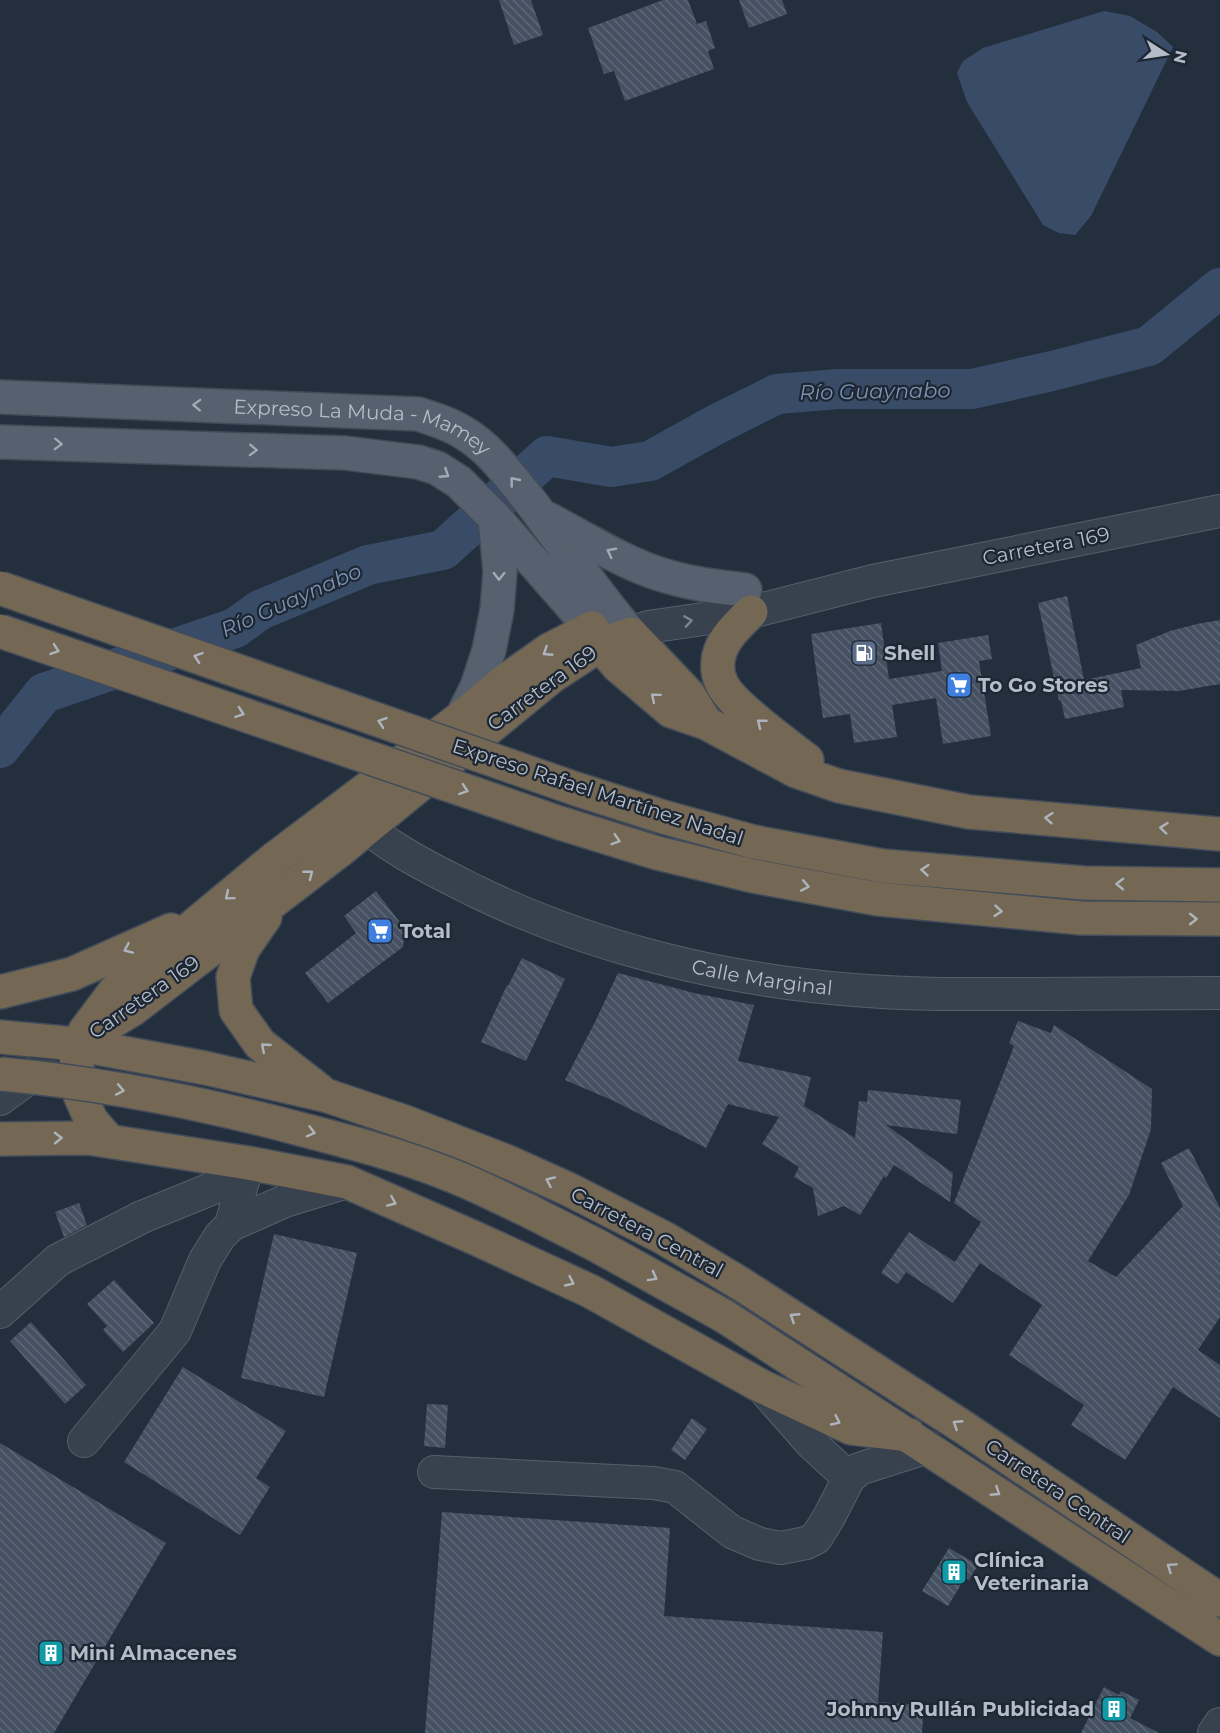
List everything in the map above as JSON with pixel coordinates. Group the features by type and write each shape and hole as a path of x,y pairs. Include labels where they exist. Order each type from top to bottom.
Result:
{"highway":[{"name":"Expreso Rafael Martínez Nadal","path":"0,588 576,789 660,816 754,842 883,866 1084,884 1220,885"},
{"path":"748,601 720,652 718,666 720,681 739,706 839,786"},
{"name":"Expreso Rafael Martínez Nadal","path":"0,631 560,823 657,853 753,876 878,899 1081,918 1220,919"},
{"path":"610,632 618,666 671,711 706,723 796,771 839,786 969,812 1220,834"},
{"name":"Carretera 169","path":"75,1044 115,991 274,859 462,717 505,681 549,650 610,632"},
{"name":"Carretera 169","path":"75,1044 133,1009 278,898 610,632"},
{"path":"278,898 243,949 233,977 236,1010 260,1044 328,1096"},
{"path":"0,992 72,974 201,919"},
{"name":"Carretera Central","path":"0,1037 75,1044 205,1068 328,1096 405,1122 508,1162 570,1190 663,1238 741,1284 963,1427 1220,1600"},
{"path":"75,1044 80,1095 91,1120 109,1141"},
{"name":"Carretera Central","path":"0,1074 109,1088 260,1118 369,1147 439,1170 527,1209 724,1316 1220,1639"},
{"path":"0,1139 88,1137 347,1182 590,1291 761,1386 851,1428 919,1441"}],"main road":[{"name":"Expreso La Muda - Mamey","path":"0,397 418,414 444,422 466,434 495,457 542,515 575,587"},
{"name":"Expreso La Muda - Mamey","path":"0,442 345,453 418,462 437,468 459,482 495,518 575,587 610,632"},
{"path":"542,515 636,565 748,601"},
{"path":"462,717 477,687 489,650 497,610 500,572 495,518"}],"street":[{"name":"Carretera 169","path":"610,632 648,627 748,601 873,581 1220,511"},
{"name":"Calle Marginal","path":"343,807 366,829 438,872 514,909 609,944 701,968 782,982 854,990 956,994 1220,993"},
{"path":"0,1099 75,1044"},
{"path":"231,1225 248,1163"},
{"path":"0,1312 58,1260 142,1217 233,1180 248,1163"},
{"path":"84,1441 175,1331 205,1260 220,1236 231,1225 285,1201 347,1182"},
{"path":"761,1386 812,1444 849,1478"},
{"path":"434,1472 675,1486 732,1532 760,1544 781,1548 806,1543 816,1538 849,1478 859,1469 919,1441"},
{"path":"1214,1733 1220,1724"}],"water":[{"path":"1104,11 1130,16 1157,32 1173,47 1091,216 1075,235 1059,233 1043,225 967,102 957,73 963,61 983,48"}],"building":[{"path":"499,0 531,0 543,35 514,45"},
{"path":"663,0 688,0 697,24 706,21 715,48 708,51 714,69 625,101 614,71 604,74 588,28"},
{"path":"739,0 782,0 787,14 749,28"},
{"path":"1067,596 1084,680 1141,668 1136,645 1170,631 1220,620 1220,684 1179,691 1121,690 1124,707 1065,719 1038,603"},
{"path":"881,623 889,679 942,671 938,643 988,635 992,659 979,661 991,736 943,744 936,698 892,705 897,737 854,743 850,714 823,718 811,634"},
{"path":"376,891 405,929 403,947 328,1003 305,973 356,933 344,916"},
{"path":"522,958 565,979 526,1061 481,1042"},
{"path":"618,973 694,993 754,1005 738,1061 811,1077 804,1106 855,1138 859,1101 867,1102 868,1090 961,1100 957,1134 886,1125 953,1173 950,1202 894,1165 886,1178 884,1176 860,1215 844,1206 818,1216 813,1188 794,1177 799,1167 762,1144 779,1117 728,1104 706,1148 614,1101 565,1080"},
{"path":"1018,1021 1051,1033 1054,1025 1152,1089 1151,1129 1129,1195 1088,1261 1116,1277 1183,1206 1161,1163 1189,1148 1220,1208 1220,1317 1198,1350 1220,1365 1220,1418 1173,1387 1125,1460 1071,1425 1084,1405 1009,1355 1042,1305 980,1263 953,1303 906,1272 898,1284 881,1273 909,1232 955,1262 981,1222 954,1203 1014,1046 1009,1043"},
{"path":"79,1203 87,1225 64,1237 55,1212"},
{"path":"274,1234 357,1253 324,1397 241,1378"},
{"path":"114,1280 154,1323 123,1352 103,1330 107,1326 87,1304"},
{"path":"31,1322 86,1385 65,1404 10,1341"},
{"path":"183,1367 286,1431 256,1478 270,1487 240,1535 124,1462"},
{"path":"427,1404 448,1405 445,1448 424,1446"},
{"path":"692,1418 707,1429 685,1460 671,1450"},
{"path":"0,1443 166,1543 54,1733 0,1733"},
{"path":"442,1512 670,1528 664,1616 883,1632 878,1702 924,1705 922,1733 425,1733"},
{"name":"Clínica Veterinaria","path":"949,1548 978,1565 969,1580 965,1578 948,1606 922,1591"},
{"name":"Johnny Rullán Publicidad","path":"1104,1687 1119,1695 1121,1691 1139,1700 1130,1718 1159,1733 1081,1733"}],"waterway":[{"name":"Río Guaynabo","path":"0,748 44,693 235,628 260,610 368,565 443,550 547,456 611,467 650,461 777,394 838,389 972,389 1052,371 1149,346 1220,288"}],"place":[{"name":"Shell","path":"864,653"},
{"name":"To Go Stores","path":"959,685"},
{"name":"Total","path":"380,931"},
{"name":"Clínica Veterinaria","path":"954,1572"},
{"name":"Mini Almacenes","path":"51,1653"},
{"name":"Johnny Rullán Publicidad","path":"1114,1709"}]}
